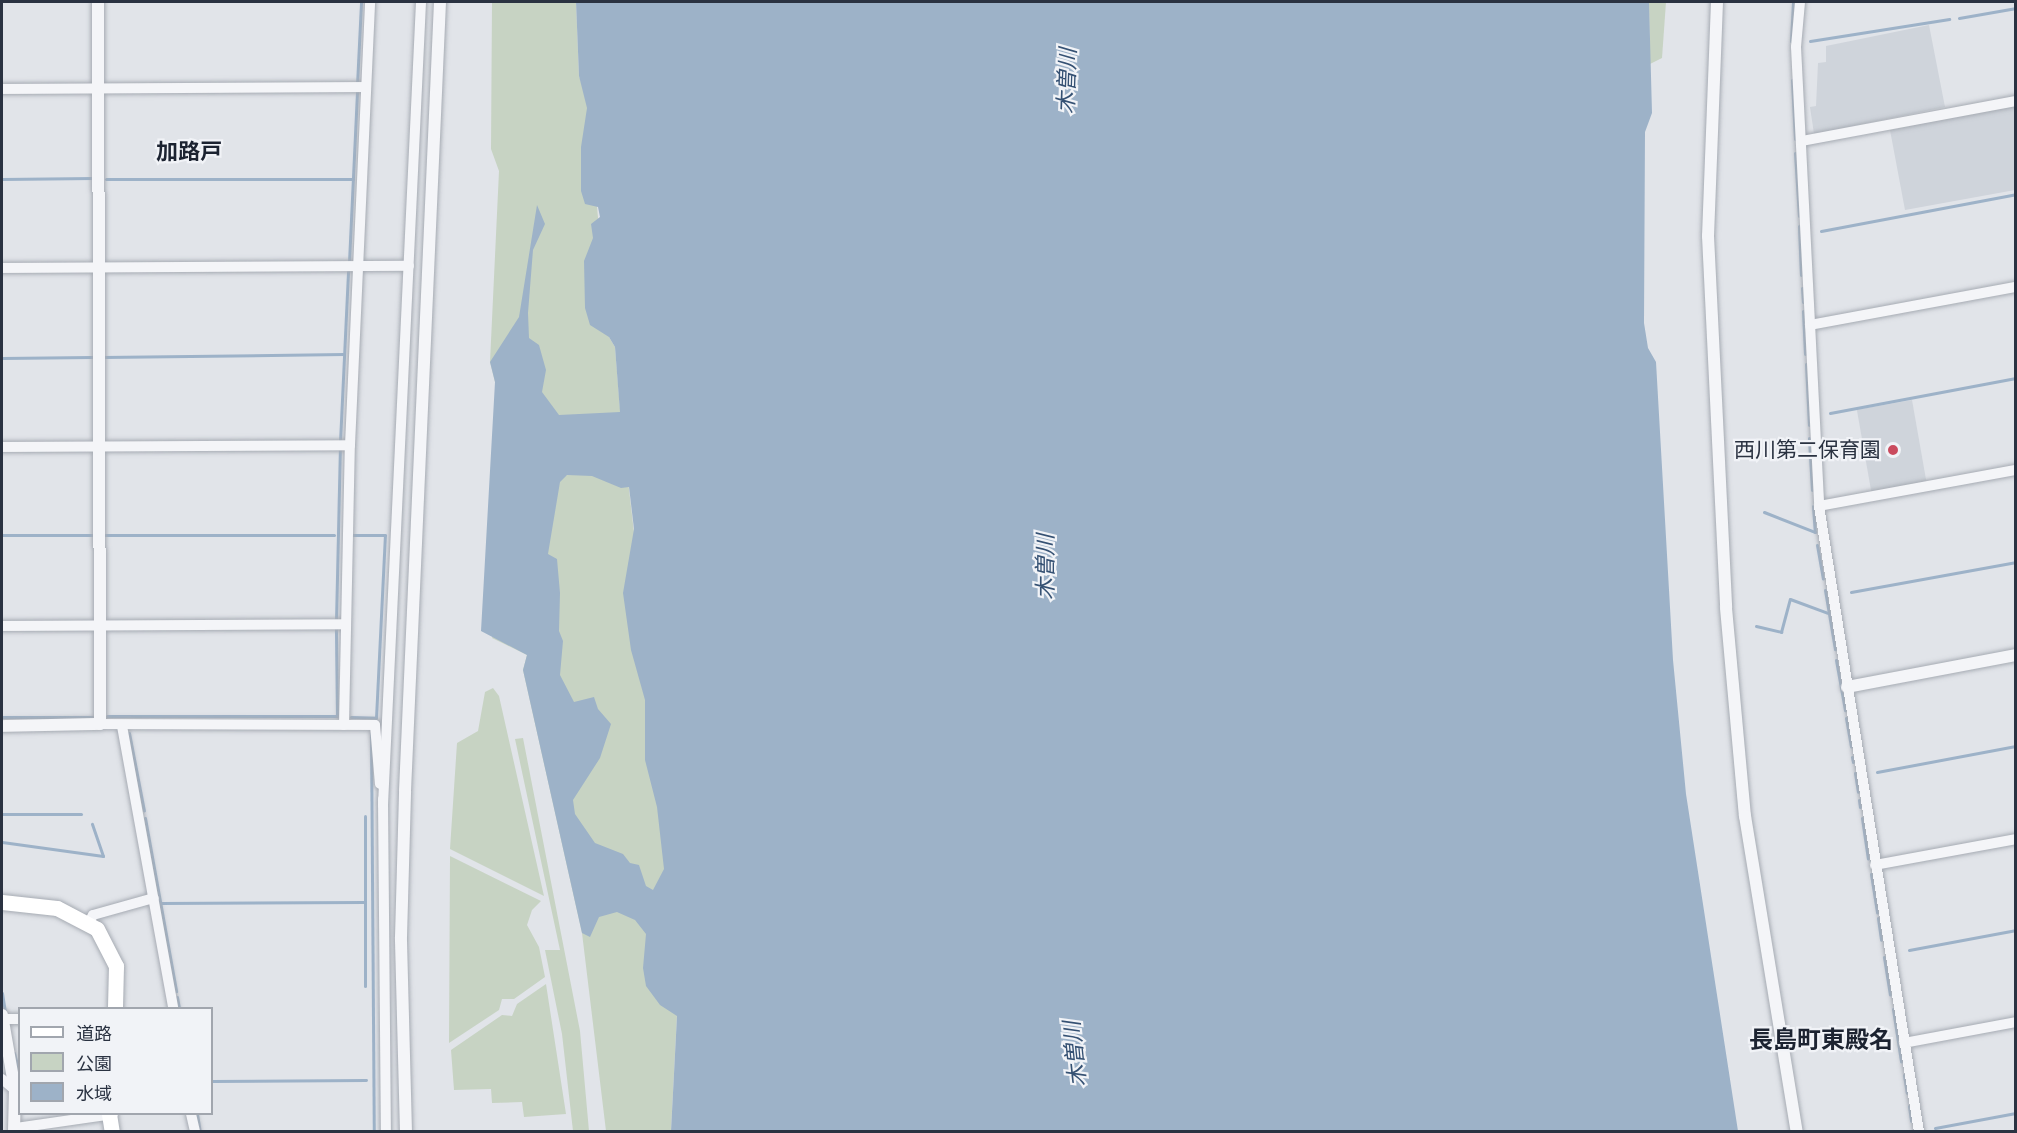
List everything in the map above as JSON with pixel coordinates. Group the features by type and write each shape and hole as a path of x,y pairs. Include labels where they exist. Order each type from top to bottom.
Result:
{"main road":[{"path":"2,902 57,908 89,922 105,939 116,966 115,1007"},
{"path":"112,1115 112,1131"}],"street":[{"path":"98,2 100,724"},
{"path":"344,725 350,445 370,2"},
{"path":"386,1131 381,936 383,805 421,2"},
{"path":"406,1131 401,937 405,791 440,2"},
{"path":"1717,2 1708,236 1726,608 1746,816 1797,1131"},
{"path":"1800,2 1796,47 1819,506 1919,1131"},
{"path":"2,89 366,87"},
{"path":"1802,141 2016,101"},
{"path":"2,268 409,266"},
{"path":"1810,325 2016,287"},
{"path":"2,447 350,445"},
{"path":"1819,506 2016,470"},
{"path":"2,626 345,624"},
{"path":"1847,687 2016,655"},
{"path":"2,726 375,725 383,805"},
{"path":"122,726 173,1007"},
{"path":"1875,865 2016,838"},
{"path":"89,922 93,915 154,898"},
{"path":"18,1019 2,1017 15,1090 15,1130 106,1115"},
{"path":"1904,1043 2016,1022"},
{"path":"2,1079 15,1090"},
{"path":"191,1115 195,1131"}],"shaded area":[{"path":"1929,25 1945,107 1814,134 1810,107 1816,106 1818,63 1826,62 1826,46"},
{"path":"2015,105 2015,190 1905,210 1890,130"},
{"name":"西川第二保育園","path":"1912,400 1927,483 1871,492 1857,410"}],"green space":[{"path":"492,2 576,2 579,76 587,98 609,337 615,347 621,421 577,430 495,382 490,362 499,171 491,149"},
{"path":"1649,2 1666,2 1662,58 1650,64"},
{"path":"627,472 681,938 671,1131 606,1131 582,933 523,670 527,655 492,638 541,473"},
{"path":"493,688 499,696 544,896 450,849 457,743 478,731 485,692"},
{"path":"523,738 580,1031 589,1131 573,1131 562,1034 545,950 560,950 515,739"},
{"path":"450,856 541,901 532,910 527,925 539,947 545,977 514,999 502,999 499,1010 449,1043"},
{"path":"546,984 566,1114 524,1117 522,1102 492,1103 491,1089 454,1090 451,1050 502,1015 512,1016 517,1004"}],"water":[{"name":"木曽川","path":"576,2 1649,2 1652,113 1645,132 1644,323 1648,348 1656,362 1673,660 1686,794 1738,1131 671,1131 677,1016 660,1005 646,986 643,968 646,934 635,920 617,912 599,917 590,937 582,933 523,670 527,655 481,631 495,382 490,362 519,317 537,205 545,224 533,250 528,313 529,338 539,345 546,370 542,392 559,415 620,412 615,347 609,337 590,325 585,308 584,261 593,238 591,224 600,217 598,207 585,204 581,191 581,147 587,108 579,76","holes":["567,475 592,476 621,488 629,487 634,529 623,593 631,650 645,700 645,760 657,807 664,869 653,890 646,886 639,865 630,863 623,854 595,843 575,814 573,800 600,758 611,724 598,709 594,697 574,702 560,675 563,641 559,631 560,593 557,559 548,554 560,482"]}],"waterway":[{"path":"357,85 361,2"},
{"path":"1791,41 1793,2"},
{"path":"1959,18 2016,8"},
{"path":"1810,41 1949,19"},
{"path":"1792,80 1795,139"},
{"path":"349,262 357,91"},
{"path":"1795,153 1799,216"},
{"path":"2,179 94,178"},
{"path":"106,179 353,179"},
{"path":"1821,231 2016,194"},
{"path":"1799,226 1801,275"},
{"path":"340,442 348,270"},
{"path":"1802,288 1803,302"},
{"path":"1803,311 1805,354"},
{"path":"103,357 344,354"},
{"path":"2,358 92,357"},
{"path":"1806,364 1809,425"},
{"path":"1830,413 2016,378"},
{"path":"1809,438 1812,490"},
{"path":"336,621 340,448"},
{"path":"1813,506 1815,532"},
{"path":"1764,512 1815,532"},
{"path":"2,535 95,535"},
{"path":"105,535 334,535"},
{"path":"351,717 376,718 385,535 352,535"},
{"path":"1817,545 1823,578"},
{"path":"1851,592 2016,562"},
{"path":"1825,590 1835,649"},
{"path":"1756,626 1781,632 1790,599 1828,613"},
{"path":"107,716 337,716 336,628"},
{"path":"1836,660 1845,710"},
{"path":"2,717 93,717"},
{"path":"1846,718 1851,747"},
{"path":"129,733 144,811"},
{"path":"371,733 374,1132"},
{"path":"1877,772 2016,746"},
{"path":"1852,757 1853,762"},
{"path":"1855,773 1858,792"},
{"path":"1859,800 1860,807"},
{"path":"2,814 81,814"},
{"path":"365,816 365,986"},
{"path":"145,818 176,991"},
{"path":"1862,818 1868,859"},
{"path":"2,842 103,856 92,824"},
{"path":"1871,874 1877,913"},
{"path":"160,903 364,902"},
{"path":"1878,918 1881,940"},
{"path":"1909,950 2016,930"},
{"path":"1884,957 1890,995"},
{"path":"2,993 5,1012"},
{"path":"177,997 179,1007"},
{"path":"1893,1009 1901,1061"},
{"path":"14,1053 18,1068"},
{"path":"1904,1075 1907,1093"},
{"path":"213,1081 366,1080"},
{"path":"1909,1106 1911,1121"},
{"path":"1935,1128 2016,1113"},
{"path":"197,1115 200,1132"}],"place":[{"name":"西川第二保育園","path":"1893,450"}],"district":[{"name":"加路戸","path":"189,152"},
{"name":"長島町東殿名","path":"1821,1040"}]}
